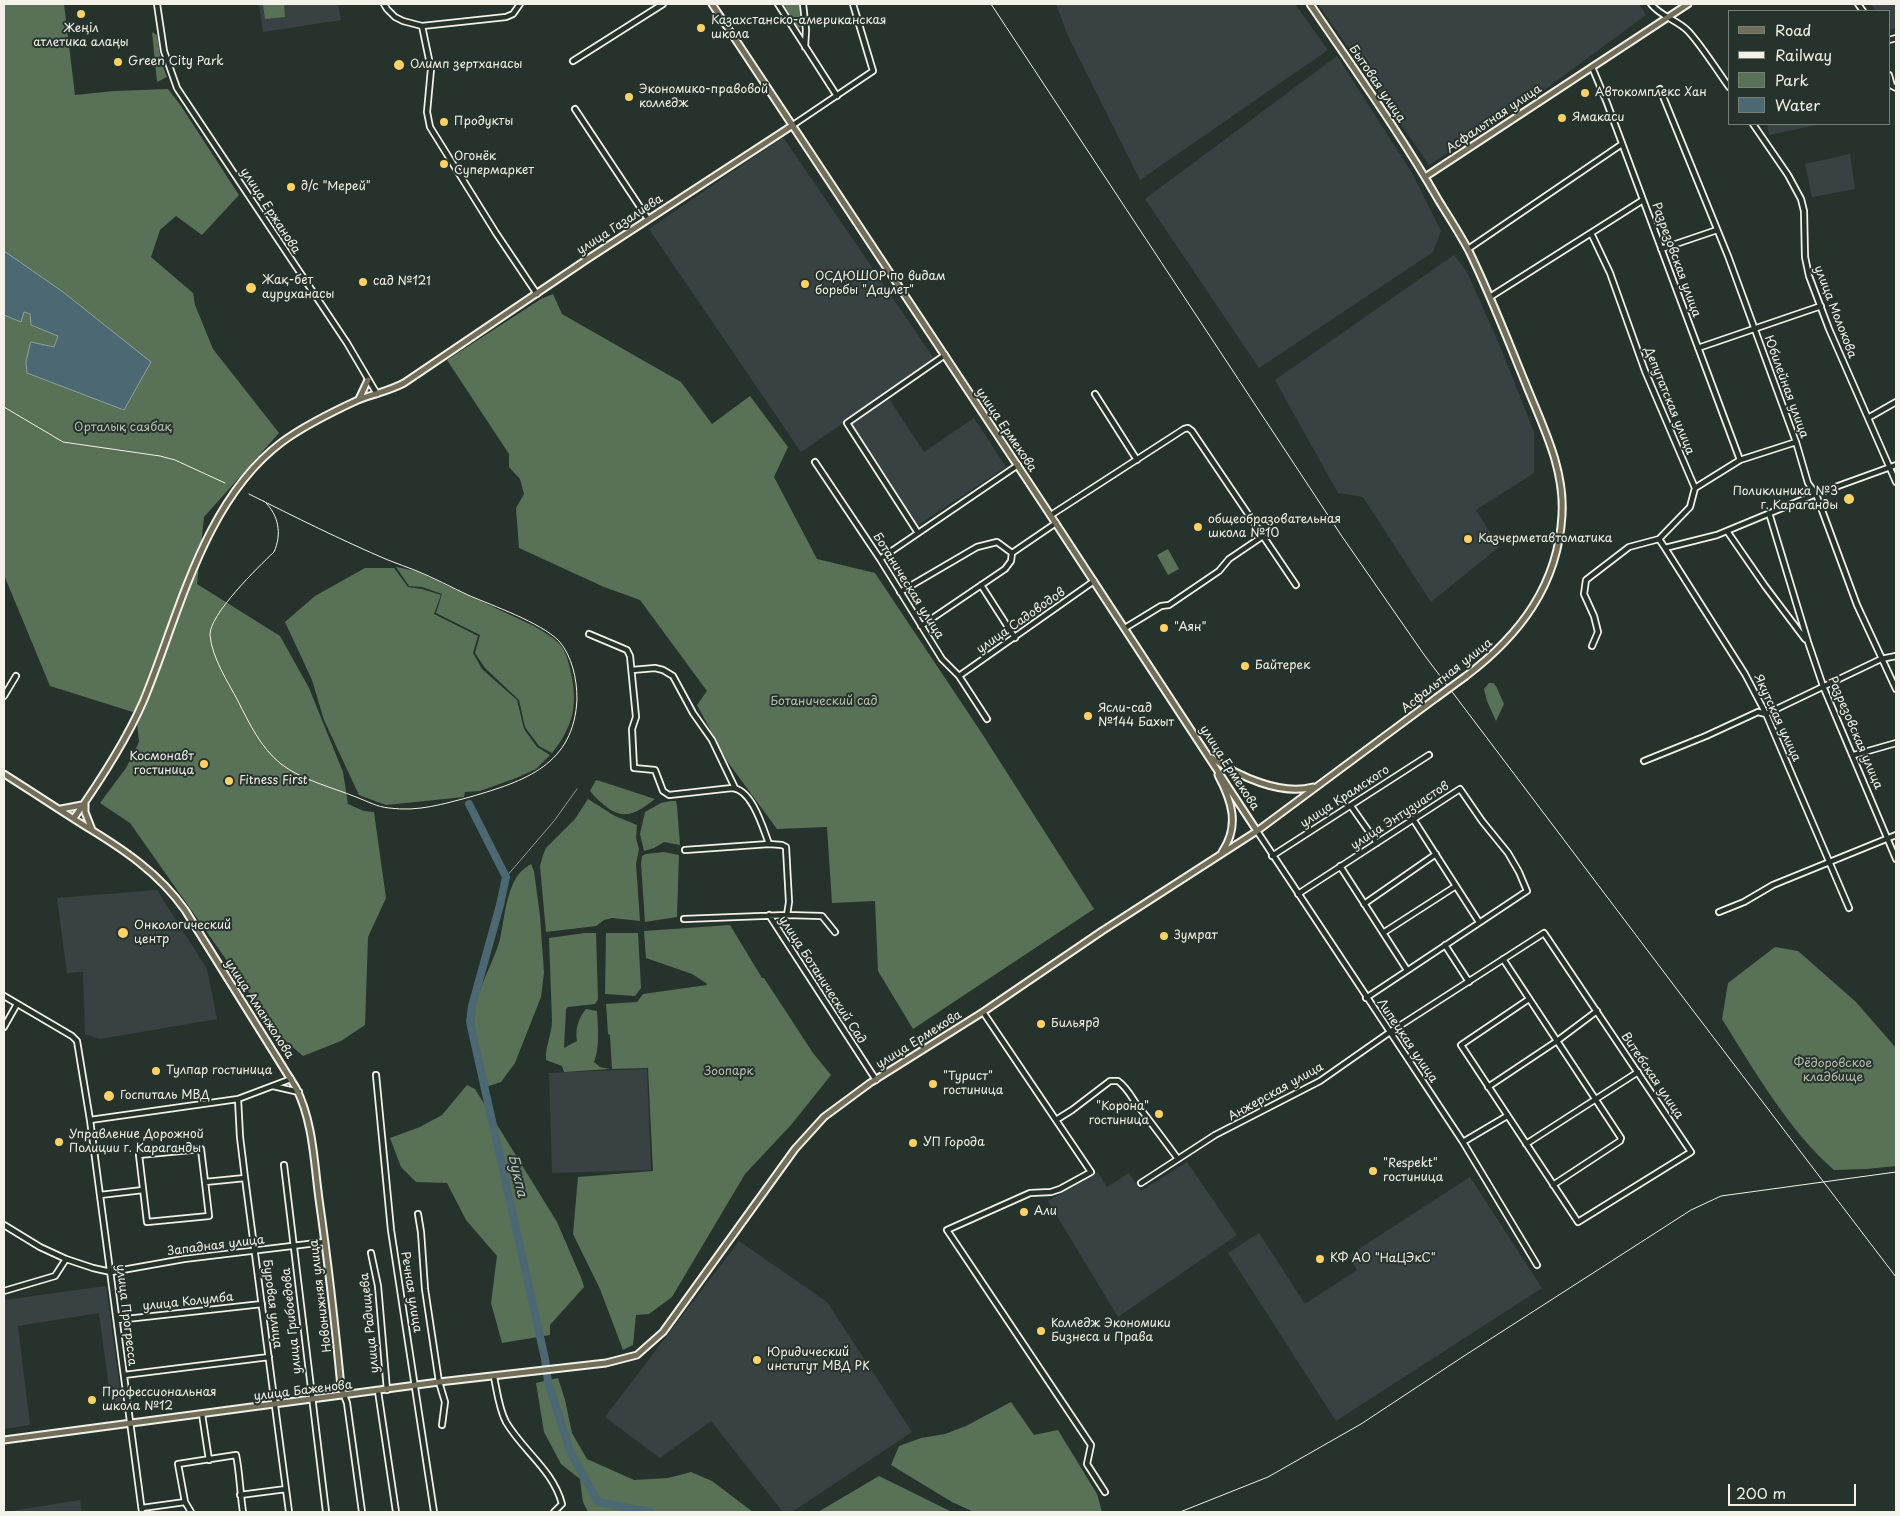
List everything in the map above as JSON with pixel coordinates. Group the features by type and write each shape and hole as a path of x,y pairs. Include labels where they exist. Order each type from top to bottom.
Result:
{"main road":[{"name":"улица Ермекова","path":"606,1363 637,1354 663,1332 795,1149 824,1116 843,1101 983,1012 1102,931 1257,831 1051,514 712,4"},
{"name":"Бытовая улица","path":"1310,4 1383,110 1426,177"},
{"name":"Асфальтная улица","path":"1257,831 1499,650 1535,604 1544,587 1557,549 1562,516 1559,476 1550,443 1490,297 1468,249 1426,177 1688,4"},
{"name":"улица Газалиева","path":"74,818 118,752 134,721 212,530 241,484 260,462 281,443 318,420 358,400 390,390 404,383 434,361 648,219 793,125"},
{"path":"358,400 364,393 368,380"},
{"path":"1208,755 1237,774 1276,787 1303,790 1316,786"},
{"path":"1208,755 1230,803 1233,823 1232,834 1221,854"},
{"path":"4,774 74,818"},
{"path":"61,809 72,809 84,804 92,830"},
{"name":"улица Аманжолова","path":"74,818 141,864 170,891 185,910 291,1079"},
{"name":"Новонижняя улица","path":"291,1079 302,1100 312,1143 341,1387 344,1396"},
{"name":"улица Баженова","path":"4,1440 438,1382 606,1363"}],"street":[{"name":"улица Ержанова","path":"157,4 166,62 184,99 347,344 378,394"},
{"path":"384,4 386,9 395,17 422,26 506,17 513,14 520,4"},
{"path":"573,61 663,4"},
{"path":"778,4 837,96"},
{"path":"803,4 806,30 805,47"},
{"name":"улица Газалиева","path":"793,125 873,71 853,4"},
{"path":"1651,4 1666,18 1678,23 1689,32 1728,86"},
{"path":"422,26 431,69 427,112 430,127 496,233 537,294"},
{"name":"Разрезовская улица","path":"1592,67 1740,460"},
{"name":"Юбилейная улица","path":"1660,89 1717,230 1796,442 1808,483 1816,494 1857,605 1896,689"},
{"path":"574,109 648,219"},
{"name":"улица Молокова","path":"1755,125 1788,175 1801,199 1806,223 1805,257 1809,276 1820,306 1896,482"},
{"path":"1468,249 1622,144"},
{"path":"1490,297 1643,200"},
{"path":"1661,249 1717,230"},
{"name":"Депутатская улица","path":"1591,233 1610,273 1645,370 1695,488"},
{"path":"1698,348 1820,306"},
{"path":"918,534 846,423 945,355"},
{"path":"1095,394 1137,460"},
{"path":"1868,418 1896,402"},
{"path":"1051,514 1184,429 1190,429 1296,585"},
{"path":"1592,646 1598,632 1584,594 1586,580 1629,547 1659,539 1690,507 1695,488 1740,460 1796,442"},
{"name":"Ботаническая улица","path":"815,462 880,559 942,659 959,676 987,719"},
{"path":"880,559 1018,465"},
{"path":"1665,548 1716,535 1816,494 1896,466"},
{"name":"Разрезовская улица","path":"1769,513 1823,686 1854,755 1896,859"},
{"path":"921,626 1005,569 1011,561 1012,553 1056,523"},
{"name":"Разрезовская улица","path":"1727,530 1765,586 1808,642"},
{"path":"1125,628 1161,606 1169,605 1219,571 1230,559 1263,536"},
{"name":"Якутская улица","path":"1659,539 1745,674 1766,714 1849,908"},
{"path":"900,592 977,548 997,542 1012,553"},
{"name":"улица Садоводов","path":"959,676 1094,581"},
{"path":"981,585 1015,638"},
{"path":"589,634 627,650 630,656 636,717 632,728 634,768 655,770 663,791 669,795 735,788 745,793 754,807 768,844 684,850"},
{"path":"1644,761 1706,736 1758,712 1766,714 1882,659 1896,656"},
{"path":"632,670 655,668 673,676 697,719 712,740 735,788"},
{"path":"4,696 16,676"},
{"path":"1854,755 1896,743"},
{"name":"улица Крамского","path":"1272,856 1428,755"},
{"name":"улица Энтузиастов","path":"1298,894 1460,789 1482,821 1508,853 1519,872 1526,891 1480,922"},
{"path":"1350,806 1376,843"},
{"path":"1366,998 1480,922 1413,819"},
{"name":"Липецкая улица","path":"1257,831 1462,1142 1537,1264"},
{"path":"1719,912 1744,902 1773,885 1896,835"},
{"name":"улица Ботанический Сад","path":"768,844 786,847 789,902 787,915"},
{"path":"1364,904 1436,854"},
{"path":"1340,866 1407,970"},
{"path":"1383,933 1456,886"},
{"path":"684,919 769,915 822,916 835,932"},
{"name":"улица Ботанический Сад","path":"769,915 876,1080"},
{"name":"Анжерская улица","path":"1141,1183 1215,1135 1314,1084 1390,1032 1544,933"},
{"name":"Витебская улица","path":"1544,933 1691,1152 1578,1222 1552,1185"},
{"path":"1445,945 1469,982"},
{"path":"1504,959 1621,1140 1552,1185 1461,1045 1529,999"},
{"path":"4,996 17,1004 4,1026"},
{"name":"улица Прогресса","path":"17,1004 78,1041 142,1510"},
{"path":"1488,1087 1557,1041 1597,1011"},
{"path":"983,1012 1091,1172 1060,1189 1051,1192 1030,1193 947,1230 1091,1445 1087,1464 1105,1492"},
{"path":"1526,1144 1638,1072"},
{"name":"Речная улица","path":"376,1075 391,1230 434,1512"},
{"path":"90,1120 238,1099 291,1079"},
{"path":"1056,1120 1110,1081 1118,1080 1145,1112 1178,1159"},
{"path":"272,1086 299,1092"},
{"name":"Буровая улица","path":"238,1099 244,1178 289,1512"},
{"path":"1462,1142 1507,1116"},
{"path":"201,1149 205,1182 209,1216 147,1222 139,1155 201,1149"},
{"name":"улица Грибоедова","path":"284,1165 326,1512"},
{"path":"205,1182 244,1178"},
{"path":"100,1195 143,1190"},
{"path":"418,1214 425,1290 438,1382 444,1402 442,1424"},
{"path":"4,1225 40,1247 66,1259 111,1272"},
{"name":"Западная улица","path":"111,1272 184,1259 325,1242"},
{"name":"улица Радищева","path":"371,1253 378,1286 387,1390"},
{"path":"4,1291 55,1276 66,1259"},
{"name":"улица Колумба","path":"117,1320 262,1304"},
{"path":"124,1375 269,1357"},
{"path":"494,1377 505,1420 539,1463 559,1493 562,1504 554,1512"},
{"name":"улица Радищева","path":"378,1391 396,1512"},
{"name":"Новонижняя улица","path":"344,1396 347,1403 362,1512"},
{"path":"202,1414 209,1460"},
{"path":"191,1512 185,1502 178,1464 236,1455 243,1512"},
{"path":"240,1495 286,1489"},
{"path":"142,1510 185,1502"}],"shaded area":[{"path":"259,4 338,4 341,20 263,32"},
{"path":"1056,4 1295,4 1328,50 1140,180 1068,36"},
{"path":"1318,4 1639,4 1646,15 1540,93 1429,165"},
{"path":"1871,4 1896,4 1896,28 1890,30 1890,10 1875,10"},
{"path":"1337,56 1412,173 1441,231 1433,252 1259,368 1145,199"},
{"path":"1767,125 1816,125 1769,135"},
{"path":"783,137 935,360 801,452 649,229"},
{"path":"1850,154 1855,189 1812,197 1805,164"},
{"path":"1454,255 1467,272 1500,346 1534,432 1534,473 1476,510 1499,547 1431,602 1363,497 1338,493 1275,380"},
{"path":"889,399 924,452 974,418 1006,467 918,525 852,424"},
{"name":"Онкологический центр","path":"157,890 207,969 217,1019 100,1039 85,1034 83,972 67,973 57,898"},
{"path":"647,1069 651,1170 552,1173 549,1073"},
{"path":"1187,1162 1237,1235 1118,1317 1048,1201 1098,1172 1107,1187 1129,1173 1141,1191"},
{"path":"1470,1177 1542,1288 1336,1421 1228,1253 1259,1233 1305,1304 1357,1270 1348,1256"},
{"name":"Юридический институт МВД РК","path":"739,1241 827,1302 912,1432 792,1512 783,1512 711,1421 660,1458 605,1417"},
{"path":"106,1286 123,1410 112,1411 99,1313 18,1326 30,1425 4,1429 4,1300"},
{"path":"80,1500 82,1512 11,1512 11,1511"}],"green space":[{"name":"Орталық саябақ","path":"4,4 64,4 75,95 168,89 239,195 202,235 176,216 160,230 151,257 193,293 195,305 213,349 279,433 204,517 197,584 280,636 309,688 343,772 348,804 364,811 374,812 386,898 368,937 365,1025 341,1041 303,1056 280,1036 130,823 100,803 126,768 139,742 136,713 50,686 4,575"},
{"path":"263,4 284,4 285,17 265,19"},
{"path":"783,4 800,4 803,26 798,28"},
{"path":"152,32 157,35 161,62 167,77 157,82"},
{"name":"Ботанический сад","path":"553,294 562,314 681,382 712,424 750,396 788,447 774,477 817,559 875,573 981,732 1094,909 913,1029 878,971 875,901 832,903 827,827 777,829 727,761 697,705 707,691 640,600 604,587 519,548 516,508 524,494 520,479 509,467 509,454 447,360 541,299"},
{"path":"1168,549 1179,569 1168,575 1157,555"},
{"path":"396,567 416,571 534,626 553,638 562,647 567,656 571,673 574,706 565,734 552,753 539,746 525,727 519,700 485,668 475,653 480,635 436,613 442,594 422,587 409,586"},
{"path":"365,568 394,568 408,587 441,595 434,614 478,636 473,653 482,669 517,700 524,729 537,747 550,755 536,769 480,791 465,792 464,797 386,805 359,795 324,720 312,680 285,622 315,596"},
{"path":"1489,683 1493,683 1496,686 1504,704 1496,721 1484,689"},
{"path":"596,780 655,799 636,812 630,814 618,813 604,805 590,791"},
{"path":"588,799 615,816 637,825 636,838 639,849 636,864 640,921 612,918 604,920 596,926 546,932 540,866 543,855 546,848 575,819"},
{"path":"676,801 680,845 664,842 644,851 640,834 645,812 661,803"},
{"path":"664,852 679,855 677,917 645,922 642,856"},
{"path":"531,864 534,871 540,916 544,973 541,997 515,1063 501,1082 486,1087 475,1036 475,1009 500,939 510,891 518,875"},
{"name":"Зоопарк","path":"730,925 762,978 764,978 813,1053 831,1075 791,1125 745,1174 672,1297 649,1314 636,1315 633,1345 623,1350 600,1289 573,1234 578,1177 653,1171 648,1068 612,1069 606,1004 637,1002 643,994 707,985 692,974 646,958 644,931"},
{"path":"596,933 598,999 595,1004 568,1007 566,1009 564,1048 577,1041 576,1032 578,1024 586,1009 597,1011 598,1044 594,1062 600,1067 610,1069 564,1072 562,1066 546,1060 552,1021 549,938"},
{"path":"606,933 638,933 641,988 635,996 605,994"},
{"name":"Фёдоровское кладбище","path":"1775,947 1798,951 1856,1002 1896,1048 1896,1166 1834,1170 1818,1155 1787,1119 1759,1079 1722,1019 1728,983"},
{"path":"467,1085 475,1089 557,1222 582,1280 584,1287 550,1325 550,1335 502,1343 491,1303 497,1256 466,1220 447,1183 416,1182 401,1167 390,1138 420,1127 442,1115"},
{"path":"558,1378 572,1433 587,1459 634,1480 668,1478 691,1472 712,1481 753,1512 588,1512 583,1502 580,1479 561,1464 544,1432 536,1383"},
{"path":"1011,1402 1034,1435 1058,1430 1097,1494 1102,1512 974,1512 952,1502 891,1465 899,1446 921,1438 945,1434 966,1426"},
{"path":"879,1476 952,1512 818,1512"}],"water":[{"path":"4,251 63,292 151,362 124,410 27,373 26,362 31,342 54,347 58,336 31,325 30,314 24,312 21,322 4,315"}],"waterway":[{"path":"506,877 554,821 577,789"},
{"name":"Букпа","path":"469,804 506,877 472,1006 470,1022 545,1359 548,1382 570,1451 598,1502 650,1512"}],"railway":[{"path":"991,4 1341,535 1425,656 1896,1277"},
{"path":"4,407 63,442 160,456 175,460 225,483"},
{"path":"249,494 266,503 284,511 301,520 388,560 503,609 551,634 564,647 573,668 577,699 574,722 567,740 556,755 543,767 510,784 470,797 430,807 410,809 376,805 307,779 289,770 274,758 267,751 251,726 225,678 211,644 210,635 217,616 226,604 246,580 274,552 278,538 278,525 273,512 269,506 264,501"},
{"path":"1180,1512 1268,1477 1361,1424 1691,1210 1721,1196 1896,1172"}],"place":[{"name":"Жеңіл атлетика алаңы","path":"81,14"},
{"name":"Казахстанско-американская школа","path":"701,28"},
{"name":"Green City Park","path":"118,62"},
{"name":"Олимп зертханасы","path":"399,65"},
{"name":"Автокомплекс Хан","path":"1585,93"},
{"name":"Экономико-правовой колледж","path":"629,97"},
{"name":"Ямакаси","path":"1562,118"},
{"name":"Продукты","path":"444,122"},
{"name":"Огонёк Супермаркет","path":"444,164"},
{"name":"д/с \"Мерей\"","path":"291,187"},
{"name":"сад №121","path":"363,282"},
{"name":"ОСДЮШОР по видам борьбы \"Даулет\"","path":"805,284"},
{"name":"Жақ-бет ауруханасы","path":"251,288"},
{"name":"Поликлиника №3 г. Караганды","path":"1849,499"},
{"name":"общеобразовательная школа №10","path":"1198,527"},
{"name":"Казчерметавтоматика","path":"1468,539"},
{"name":"\"Аян\"","path":"1164,628"},
{"name":"Байтерек","path":"1245,666"},
{"name":"Ясли-сад №144 Бахыт","path":"1088,716"},
{"name":"Космонавт гостиница","path":"204,764"},
{"name":"Fitness First","path":"229,781"},
{"name":"Онкологический центр","path":"123,933"},
{"name":"Зумрат","path":"1164,936"},
{"name":"Бильярд","path":"1041,1024"},
{"name":"Тулпар гостиница","path":"156,1071"},
{"name":"\"Турист\" гостиница","path":"933,1084"},
{"name":"Госпиталь МВД","path":"109,1096"},
{"name":"\"Корона\" гостиница","path":"1159,1114"},
{"name":"Управление Дорожной Полиции г. Караганды","path":"59,1142"},
{"name":"УП Города","path":"913,1143"},
{"name":"\"Respekt\" гостиница","path":"1373,1171"},
{"name":"Али","path":"1024,1212"},
{"name":"КФ АО \"НаЦЭкС\"","path":"1320,1259"},
{"name":"Колледж Экономики Бизнеса и Права","path":"1041,1331"},
{"name":"Юридический институт МВД РК","path":"757,1360"},
{"name":"Профессиональная школа №12","path":"92,1400"}]}
